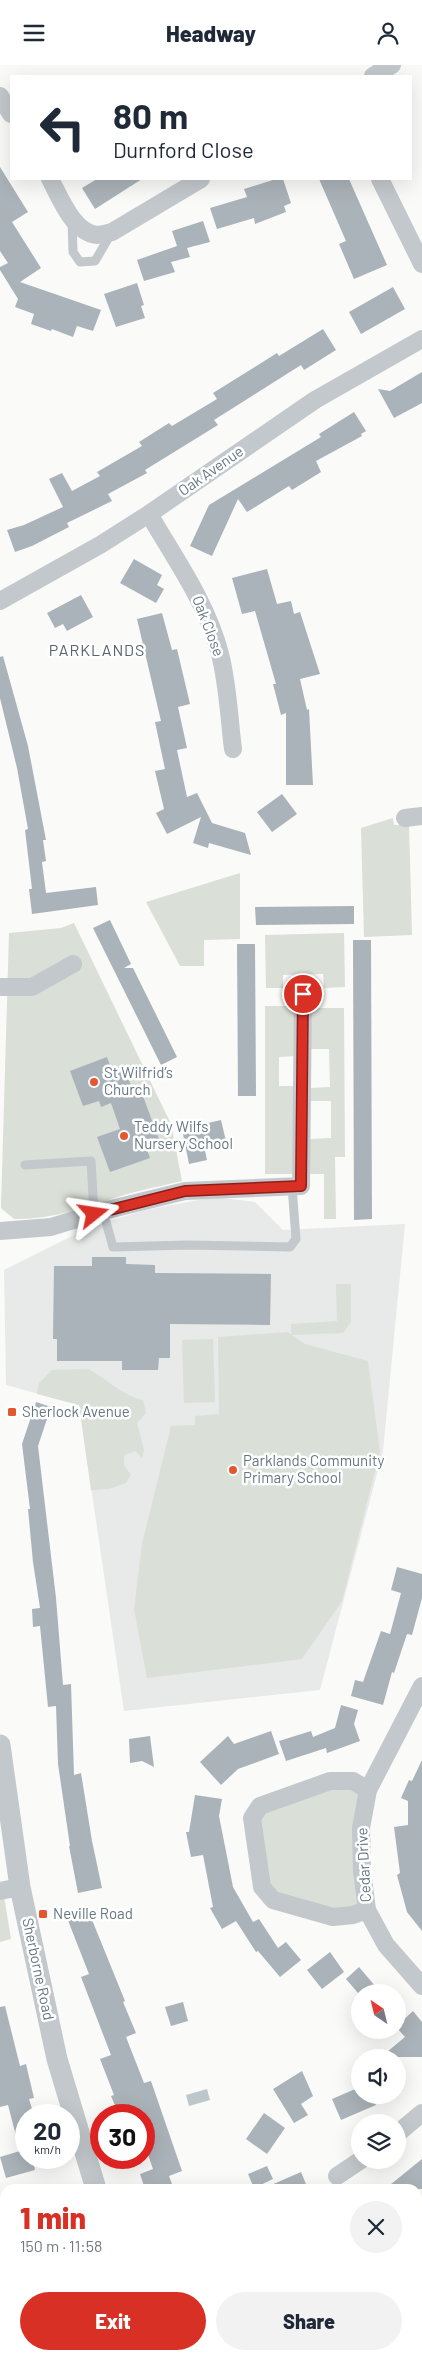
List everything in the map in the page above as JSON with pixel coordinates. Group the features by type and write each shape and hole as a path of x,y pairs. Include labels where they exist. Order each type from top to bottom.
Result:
{"street":[{"path":"375,75 392,65"},
{"path":"0,95 10,112"},
{"path":"51,180 72,217 82,229 96,235 112,232 199,180"},
{"path":"380,180 422,264"},
{"name":"Oak Avenue","path":"0,601 100,545 149,514 314,399 422,339"},
{"name":"Oak Close","path":"149,514 201,601 211,625 220,654 226,684 233,749"},
{"path":"0,987 32,987 73,964"},
{"path":"0,1231 51,1227 99,1212 185,1191 301,1186 303,994"},
{"name":"Cedar Drive","path":"422,1686 368,1790 360,1828 362,1871 367,1910 386,1945 422,1986"},
{"name":"Sherborne Road","path":"0,1745 10,1889 57,2059 94,2184"},
{"name":"Cedar Drive","path":"367,1910 353,1915 333,1917 273,1900 262,1887 252,1818 260,1806 330,1781 353,1781 368,1790"},
{"path":"406,2126 422,2113"},
{"path":"337,2175 351,2166"}],"lane":[{"path":"72,217 73,252 80,262 95,261 112,232"},
{"path":"25,1165 91,1161 99,1212 113,1247 188,1245 290,1247 296,1239 292,1186"}],"shaded area":[{"path":"393,818 394,825 409,825 412,935 364,937 361,828"},
{"path":"240,873 240,939 204,940 204,966 180,966 146,902"},
{"path":"74,923 171,1124 182,1181 134,1192 41,1218 14,1219 1,1208 9,933 61,928"},
{"path":"344,933 345,987 324,988 323,974 283,975 283,988 266,988 265,935"},
{"path":"265,1006 298,1006 298,1056 279,1057 279,1086 297,1086 297,1174 265,1174"},
{"path":"311,1008 344,1008 345,1157 335,1157 336,1219 324,1219 324,1174 310,1174 310,1139 331,1138 331,1101 309,1101 309,1088 330,1087 329,1049 311,1049"},
{"name":"Parklands Community Primary School","path":"215,1197 255,1202 283,1230 405,1224 383,1451 320,1690 124,1711 79,1405 6,1385 4,1270 70,1237 107,1222 145,1210"},
{"path":"336,1284 351,1284 351,1322 343,1333 292,1335 305,1344 368,1361 380,1452 342,1601 302,1659 147,1678 134,1609 142,1544 171,1426 195,1425 195,1416 219,1414 218,1337 288,1332 291,1335 291,1324 337,1321"},
{"path":"213,1339 215,1402 184,1403 182,1340"},
{"path":"88,1369 128,1395 143,1400 146,1413 137,1423 144,1450 142,1458 135,1451 124,1455 124,1465 131,1475 126,1483 109,1489 91,1490 79,1405 37,1394 39,1383 52,1370"},
{"path":"330,1785 351,1785 362,1794 360,1906 333,1914 275,1898 266,1885 255,1819 262,1809"},
{"path":"4,1896 11,1939 0,1942 0,1897"},
{"path":"207,2089 210,2100 189,2106 186,2095"}],"building":[{"path":"0,167 28,212 12,222 41,268 20,282 101,310 93,331 77,326 73,337 52,329 51,331 31,324 34,314 15,307 18,299 0,270 0,267 8,263 0,251"},
{"path":"95,180 140,180 95,209 82,188"},
{"path":"273,180 283,180 291,203 284,206 286,212 255,224 254,218 217,229 210,208 247,197 244,189"},
{"path":"319,180 349,180 387,265 354,279 339,244 346,241"},
{"path":"203,221 210,242 187,248 190,257 171,262 175,272 144,281 137,260 177,246 172,231"},
{"path":"137,283 144,305 141,306 145,318 116,327 104,294"},
{"path":"393,287 405,309 361,334 349,312"},
{"path":"323,329 336,350 304,370 301,365 214,420 218,425 145,470 147,473 108,494 112,501 67,523 69,527 32,546 15,552 7,530 24,525 63,507 49,479 62,473 72,491 100,476 97,472 142,446 139,442 169,423 172,426 217,399 213,393 277,353 279,356"},
{"path":"422,372 422,403 394,418 378,389 390,391"},
{"path":"354,412 366,431 361,434 362,436 316,461 321,472 292,490 289,486 247,512 238,499 212,556 190,546 209,505 321,437 319,434"},
{"path":"134,559 162,575 157,585 164,589 156,603 120,583"},
{"path":"267,569 277,604 291,601 294,614 300,612 320,674 300,679 307,710 309,709 313,785 286,785 286,713 281,715 273,684 276,684 255,611 242,614 232,578"},
{"path":"81,595 93,617 67,631 63,624 55,628 47,613"},
{"path":"162,613 172,650 177,649 190,704 178,707 187,748 177,750 187,797 197,793 212,823 245,833 251,855 209,843 208,848 193,843 201,817 167,834 156,813 164,809 155,771 165,769 155,722 161,721 137,619"},
{"path":"3,656 28,746 46,840 43,840 46,861 42,862 46,893 96,887 98,905 32,914 29,889 32,889 25,830 28,829 17,768 0,698 0,657"},
{"path":"282,794 297,814 272,832 257,812"},
{"path":"354,906 354,924 256,925 255,907"},
{"path":"110,920 131,964 124,968 133,968 177,1057 161,1065 93,928"},
{"path":"353,940 371,940 372,1219 354,1220"},
{"path":"237,944 255,944 256,1096 238,1096"},
{"path":"107,1057 113,1074 125,1070 136,1098 143,1096 161,1145 147,1150 150,1158 110,1172 97,1137 120,1129 111,1103 101,1107 99,1101 83,1106 70,1071"},
{"path":"221,1120 226,1141 204,1146 207,1160 189,1164 182,1129"},
{"path":"92,1257 126,1257 126,1264 155,1265 155,1273 271,1274 270,1325 170,1324 170,1358 159,1358 158,1370 122,1370 122,1361 57,1361 57,1339 53,1339 54,1266 92,1266"},
{"path":"36,1402 51,1407 38,1446 56,1598 63,1685 71,1684 74,1775 81,1773 102,1888 78,1893 69,1846 58,1764 56,1706 48,1707 40,1626 33,1627 32,1609 40,1608 33,1562 28,1509 30,1509 22,1444"},
{"path":"397,1567 422,1574 422,1598 412,1635 407,1634 394,1673 392,1672 383,1705 351,1696 355,1680 363,1682 381,1631 390,1634 401,1593 391,1590"},
{"path":"341,1705 358,1710 354,1724 360,1741 327,1753 326,1748 286,1761 279,1741 311,1731 313,1737 335,1728"},
{"path":"271,1731 279,1754 238,1769 221,1785 200,1762 228,1736 234,1744"},
{"path":"150,1736 154,1767 142,1761 130,1763 129,1739"},
{"path":"422,1760 422,1931 407,1912 397,1875 400,1873 394,1827 408,1825 408,1801 401,1798 409,1780 412,1781"},
{"path":"195,1795 222,1799 219,1816 233,1887 253,1922 259,1919 278,1948 286,1942 301,1960 280,1977 258,1951 256,1952 236,1921 222,1929 210,1908 213,1907 203,1855 191,1857 186,1832 189,1832"},
{"path":"88,1910 136,2033 126,2037 144,2083 151,2081 182,2171 169,2176 172,2184 143,2184 140,2174 155,2169 155,2104 114,2104 111,2096 114,2095 100,2059 111,2055 81,1977 89,1974 67,1918"},
{"path":"330,1952 344,1972 322,1989 307,1970"},
{"path":"359,1967 373,1984 351,1985 346,1979"},
{"path":"183,2002 188,2021 171,2026 165,2007"},
{"path":"5,2006 20,2066 26,2064 34,2098 29,2099 31,2104 15,2104 15,2132 8,2105 0,2107 0,2007"},
{"path":"413,2011 422,2022 422,2057 406,2057 406,2049 391,2049 403,2039 406,2039 406,2018"},
{"path":"302,2071 313,2096 301,2104 308,2115 294,2123 273,2089"},
{"path":"351,2091 351,2104 376,2105 351,2114 341,2120 332,2099"},
{"path":"264,2113 285,2128 267,2154 246,2139"},
{"path":"15,2152 15,2169 35,2170 6,2178 0,2157"},
{"path":"422,2159 422,2184 391,2184"},
{"path":"267,2166 273,2179 262,2184 252,2184 248,2174"},
{"path":"301,2172 306,2184 273,2184"}],"place":[{"name":"St Wilfrid’s Church","path":"94,1082"},
{"name":"Teddy Wilfs Nursery School","path":"124,1136"},
{"name":"Sherlock Avenue","path":"12,1412"},
{"name":"Parklands Community Primary School","path":"233,1470"},
{"name":"Neville Road","path":"43,1914"}],"district":[{"name":"PARKLANDS","path":"97,650"}],"route":[{"path":"94,1214 185,1191 301,1186 303,994"}]}
